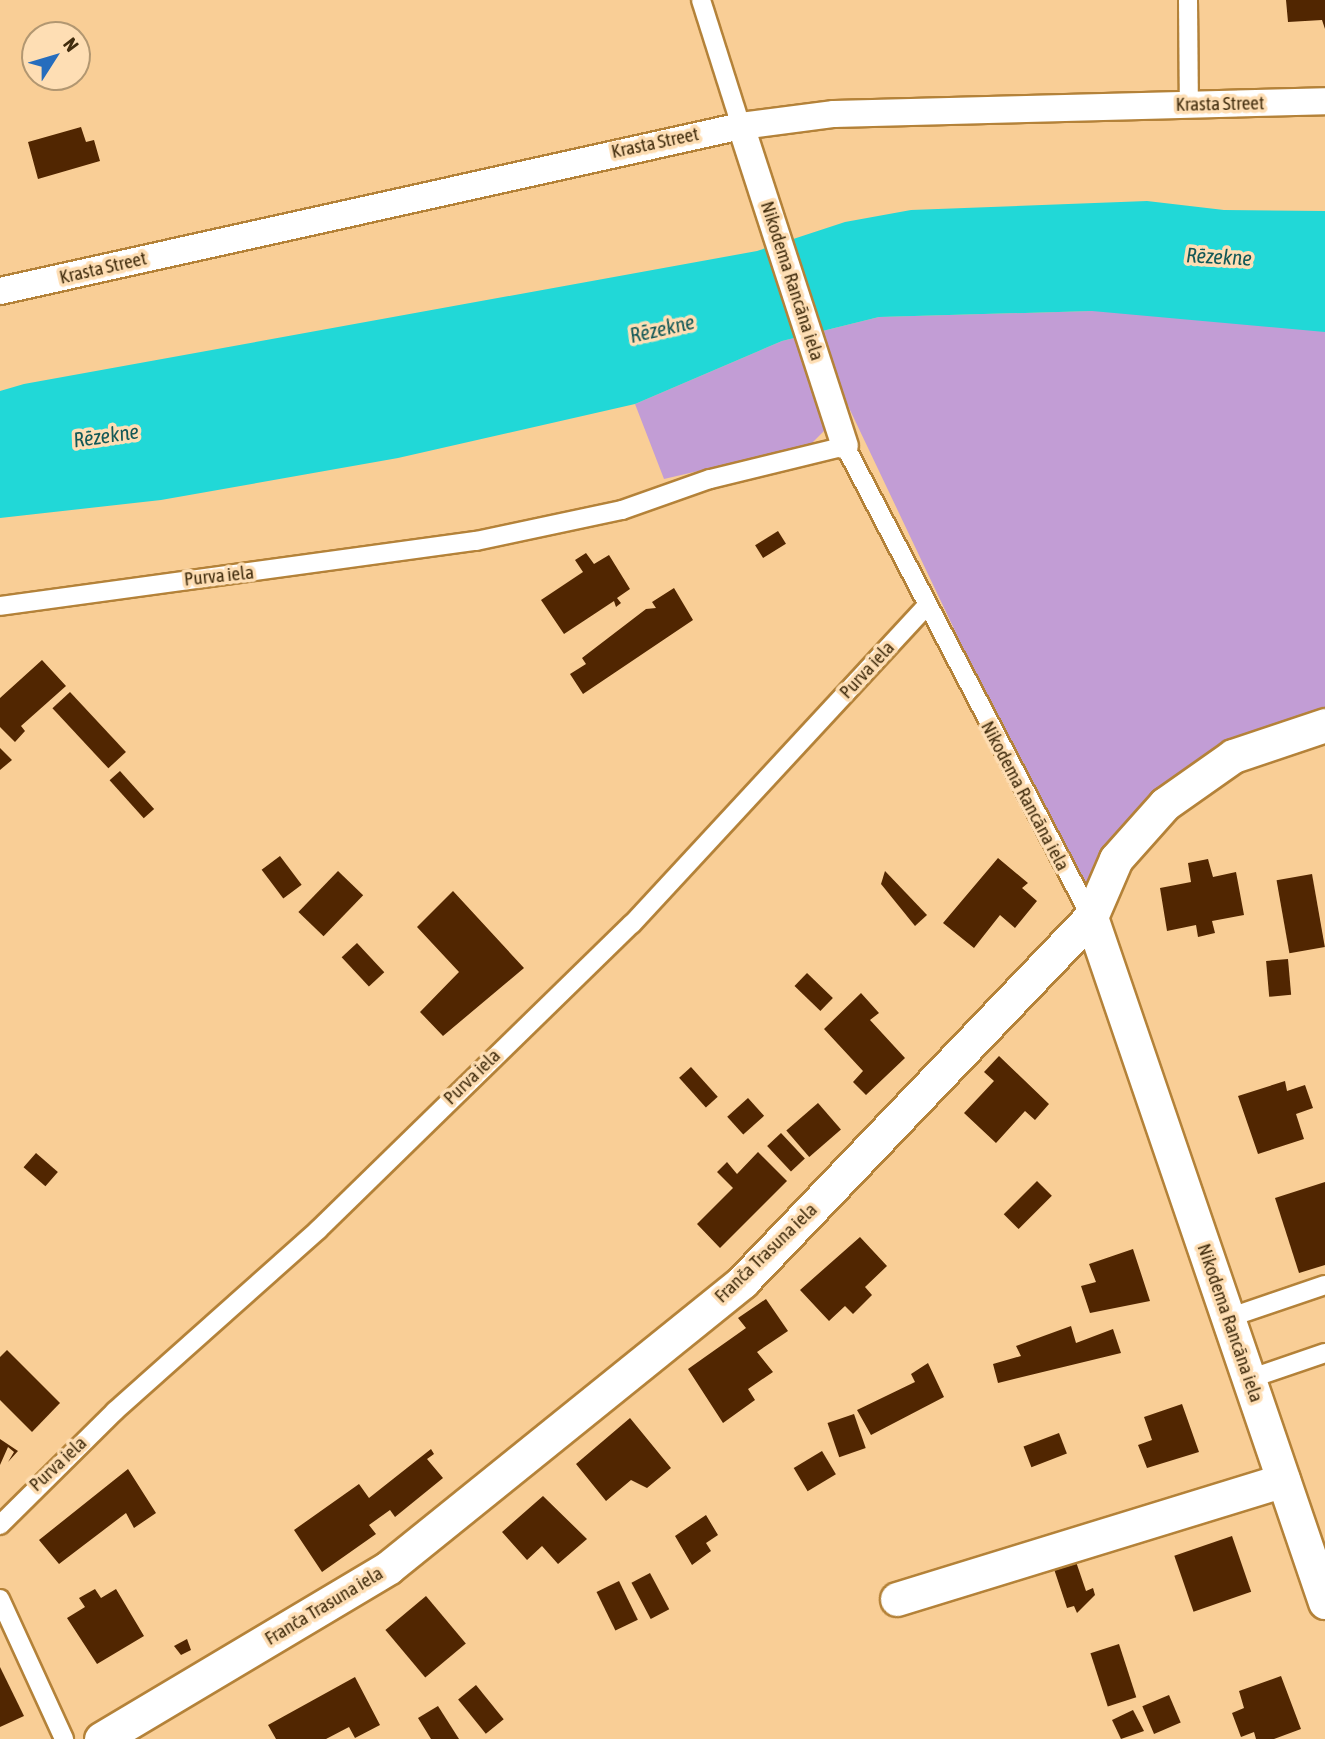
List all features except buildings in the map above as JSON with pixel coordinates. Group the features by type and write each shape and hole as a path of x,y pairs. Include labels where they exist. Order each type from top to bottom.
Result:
{"street":[{"name":"Krasta Street","path":"0,292 741,126 834,114 1325,101"},
{"name":"Nikodema Rancāna iela","path":"741,126 845,446"},
{"name":"Franča Trasuna iela","path":"101,1739 389,1567 742,1282 1091,918 1116,859 1165,804 1233,755 1325,725"},
{"name":"Nikodema Rancāna iela","path":"1091,918 1325,1600"},
{"path":"897,1599 1283,1480"}],"lane":[{"name":"Nikodema Rancāna iela","path":"701,0 741,126"},
{"path":"1188,0 1189,105"},
{"name":"Nikodema Rancāna iela","path":"845,446 925,608 1091,918"},
{"name":"Purva iela","path":"0,606 476,541 622,510 710,479 845,446"},
{"name":"Purva iela","path":"0,1525 115,1411 318,1230 632,924 925,608"},
{"path":"1228,1318 1325,1285"},
{"path":"1249,1379 1325,1353"},
{"path":"0,1599 64,1739"}],"shaded area":[{"path":"1325,280 1325,730 1194,783 1091,917 840,389 828,427 810,445 664,479 635,404 782,341 879,317 1092,311"}],"water":[{"name":"Rēzekne","path":"1147,201 1224,210 1325,211 1325,332 1092,311 879,317 782,341 635,404 398,458 161,500 0,518 0,391 24,384 757,251 845,222 911,210"}]}
